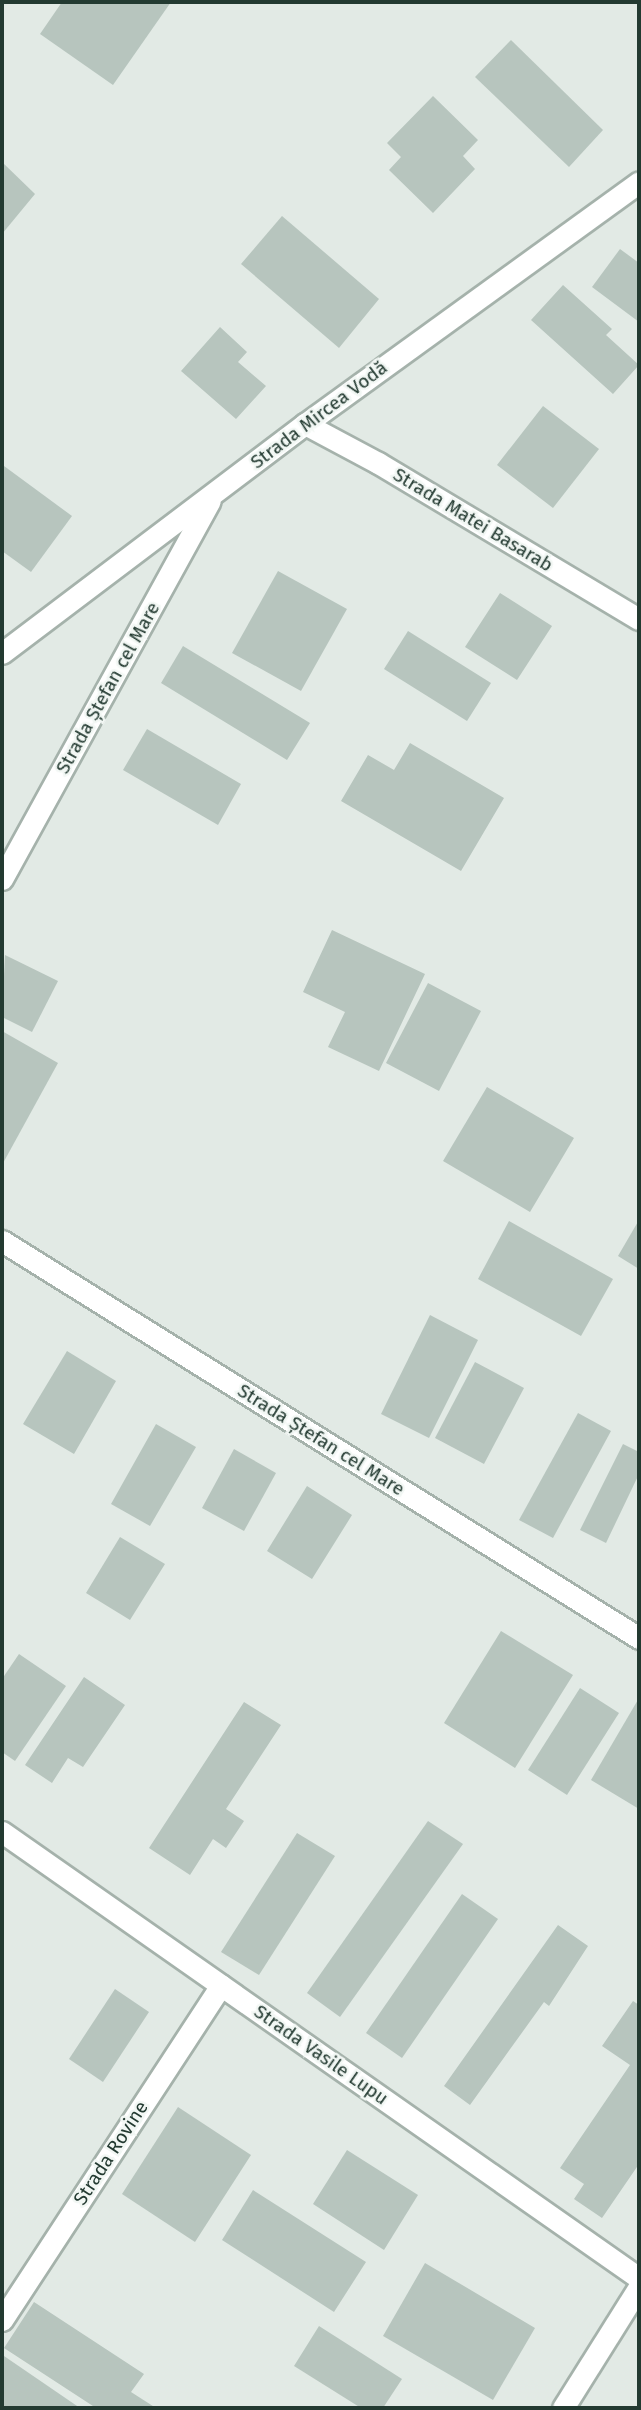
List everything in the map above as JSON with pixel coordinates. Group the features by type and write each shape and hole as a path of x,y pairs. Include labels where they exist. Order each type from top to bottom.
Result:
{"street":[{"name":"Strada Mircea Vodă","path":"2,653 305,424 639,181"},
{"name":"Strada Matei Basarab","path":"305,424 378,463 639,619"},
{"name":"Strada Ștefan cel Mare","path":"2,880 213,496"},
{"name":"Strada Ștefan cel Mare","path":"2,1241 639,1638"},
{"name":"Strada Vasile Lupu","path":"2,1832 639,2278"},
{"name":"Strada Rovine","path":"2,2320 221,1985"},
{"path":"563,2408 639,2287"}],"building":[{"path":"62,2 171,2 113,85 40,34"},
{"path":"511,40 603,130 569,167 475,77"},
{"path":"433,96 478,140 463,156 475,169 433,213 389,170 401,157 387,143"},
{"path":"2,162 35,194 2,234"},
{"path":"282,216 379,299 339,348 241,264"},
{"path":"620,249 639,263 639,322 592,287"},
{"path":"563,285 612,329 606,335 639,365 613,394 531,320"},
{"path":"220,327 247,352 238,362 266,386 236,419 181,371"},
{"path":"543,406 599,449 553,508 497,465"},
{"path":"4,466 72,516 31,572 2,551"},
{"path":"278,571 347,609 301,691 232,653"},
{"path":"500,593 552,626 517,680 465,647"},
{"path":"408,631 491,683 467,721 384,669"},
{"path":"183,646 310,723 287,760 161,683"},
{"path":"147,729 241,784 218,825 123,770"},
{"path":"410,743 504,798 461,871 341,801 368,755 394,770"},
{"path":"332,930 425,974 379,1071 328,1047 345,1012 303,992"},
{"path":"5,955 58,981 32,1032 2,1017"},
{"path":"428,983 481,1011 439,1091 386,1063"},
{"path":"2,1031 58,1063 2,1165"},
{"path":"487,1087 574,1138 530,1212 443,1161"},
{"path":"639,1220 639,1269 618,1256"},
{"path":"509,1221 613,1279 581,1336 478,1279"},
{"path":"430,1315 478,1340 429,1438 381,1414"},
{"path":"67,1351 116,1381 74,1454 23,1424"},
{"path":"475,1362 524,1388 484,1464 435,1438"},
{"path":"578,1413 611,1431 553,1538 519,1520"},
{"path":"156,1424 196,1447 150,1526 111,1504"},
{"path":"623,1444 639,1452 639,1474 606,1543 580,1530"},
{"path":"234,1449 276,1473 244,1531 202,1508"},
{"path":"307,1486 352,1515 312,1579 267,1551"},
{"path":"120,1537 165,1564 130,1620 86,1593"},
{"path":"501,1631 573,1675 515,1768 444,1723"},
{"path":"19,1654 66,1686 15,1761 2,1752 2,1679"},
{"path":"84,1677 125,1705 83,1767 68,1758 52,1783 25,1765"},
{"path":"580,1688 619,1713 567,1795 528,1770"},
{"path":"639,1698 639,1809 591,1780"},
{"path":"244,1702 281,1725 226,1809 244,1821 226,1848 213,1839 190,1875 149,1848"},
{"path":"428,1821 463,1844 340,2017 307,1993"},
{"path":"297,1833 335,1856 259,1975 221,1952"},
{"path":"462,1894 498,1919 402,2058 366,2033"},
{"path":"558,1925 588,1946 549,2006 544,2002 470,2105 444,2086"},
{"path":"115,1989 149,2012 103,2082 69,2059"},
{"path":"633,2001 639,2005 639,2164 602,2218 574,2199 584,2184 560,2168 630,2065 602,2046"},
{"path":"178,2107 251,2155 195,2242 122,2194"},
{"path":"347,2150 418,2195 384,2250 313,2204"},
{"path":"253,2190 366,2262 334,2312 222,2240"},
{"path":"425,2263 535,2328 493,2400 383,2336"},
{"path":"34,2302 144,2374 131,2392 156,2408 96,2408 4,2348"},
{"path":"319,2326 402,2379 383,2408 361,2408 294,2366"},
{"path":"4,2356 80,2408 2,2408"}]}
